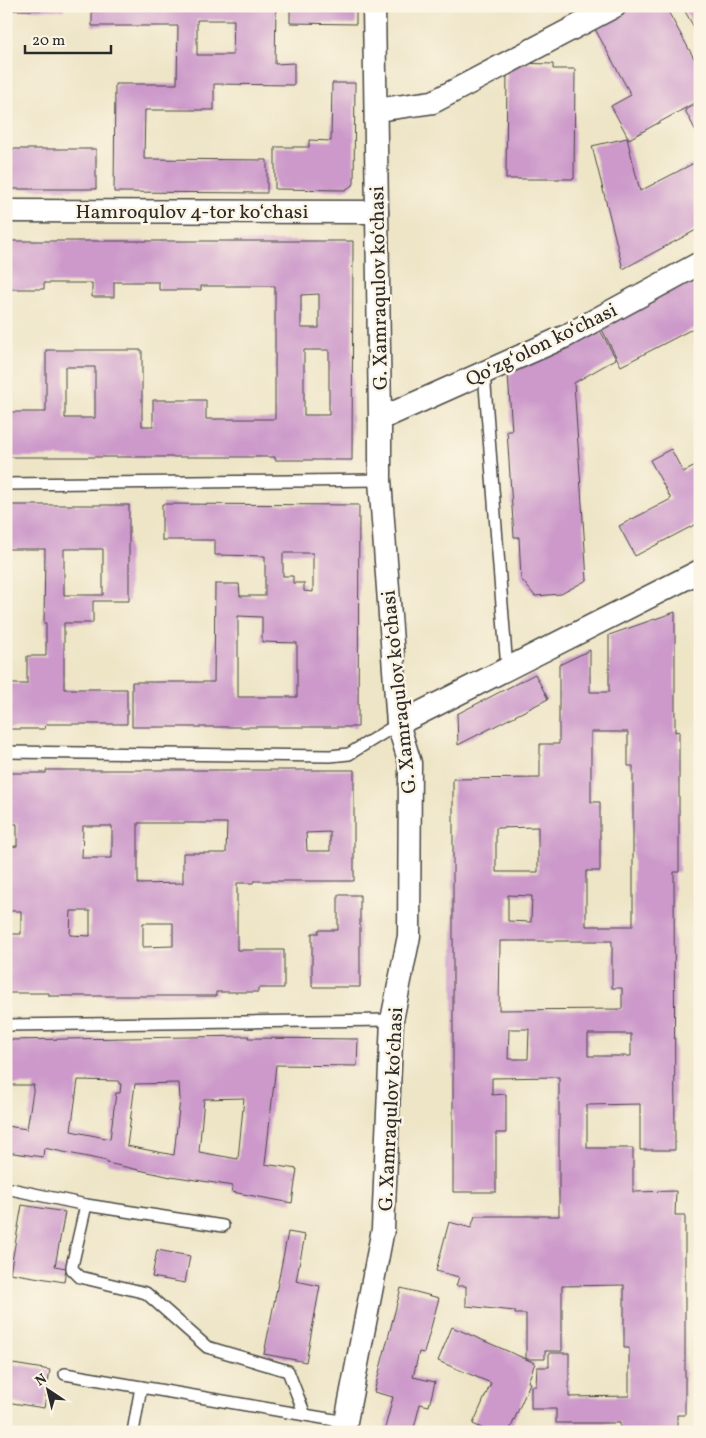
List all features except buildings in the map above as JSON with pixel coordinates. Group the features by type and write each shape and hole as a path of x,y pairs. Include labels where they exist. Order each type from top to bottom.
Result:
{"street":[{"name":"G. Xamraqulov koʻchasi","path":"345,1427 383,1229 392,1020 408,936 410,763 398,724 380,480 374,6"},
{"path":"376,110 433,102 615,6"},
{"name":"Hamroqulov 4-tor koʻchasi","path":"6,211 377,212"},
{"name":"Qoʻzgʻolon koʻchasi","path":"380,419 566,336 700,263"},
{"path":"398,724 700,572"}],"lane":[{"path":"484,373 507,668"},
{"path":"6,484 380,480"},
{"path":"6,752 330,756 349,754 398,724"},
{"path":"6,1025 392,1020"},
{"path":"6,1188 86,1205 223,1226"},
{"path":"86,1205 72,1270 80,1277 146,1294 207,1347 288,1371 305,1415"},
{"path":"65,1374 305,1415 345,1427"},
{"path":"133,1432 141,1387"}]}
